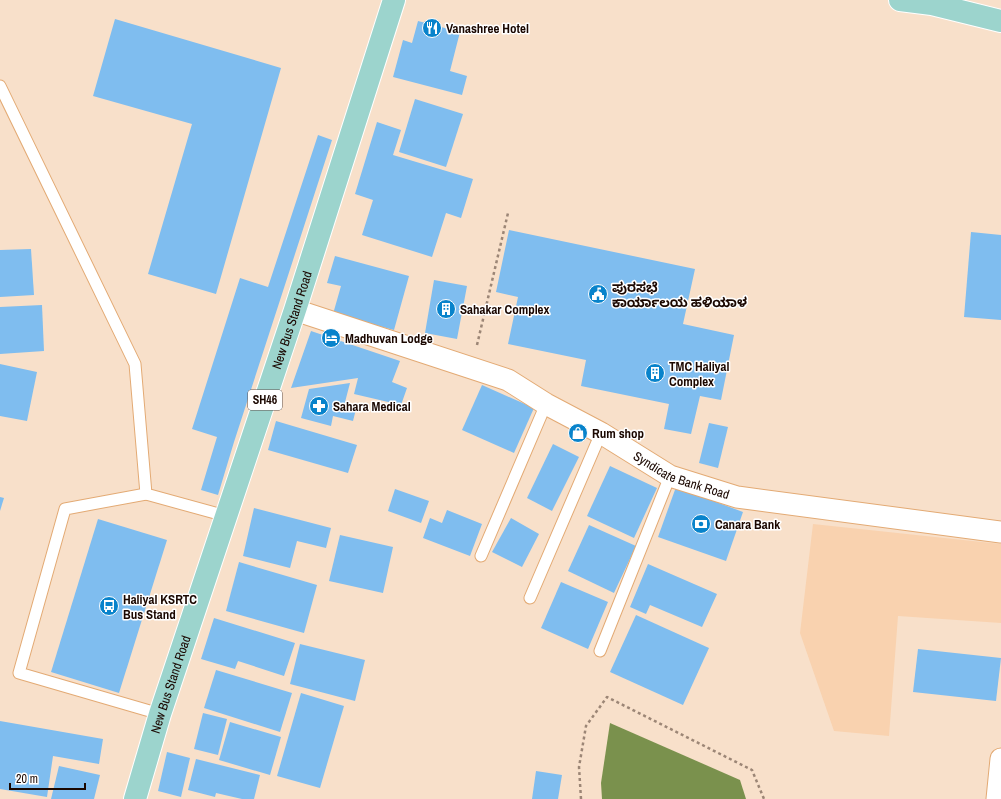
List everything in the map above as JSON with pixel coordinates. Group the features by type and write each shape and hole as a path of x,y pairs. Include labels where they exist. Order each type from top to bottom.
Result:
{"main road":[{"name":"New Bus Stand Road","path":"135,799 160,714 295,310 394,0"},
{"path":"900,0 932,4 1001,21"}],"street":[{"name":"Syndicate Bank Road","path":"295,310 508,380 546,404 601,432 670,476 737,497 1001,532"},
{"path":"997,799 1001,759"}],"lane":[{"path":"0,86 135,364 146,494"},
{"path":"481,556 546,404"},
{"path":"530,598 601,432"},
{"path":"600,651 670,476"},
{"path":"160,714 19,673 65,509 146,494 226,516"}],"path":[{"path":"471,369 508,213"},
{"path":"581,799 579,766 586,726 607,697 752,770 764,799"}],"shaded area":[{"path":"813,524 1001,544 1001,623 898,616 889,736 834,731 800,633"},
{"path":"610,723 740,780 746,799 602,799 601,783"}],"building":[{"path":"115,19 281,68 216,294 148,274 192,124 93,96"},
{"path":"418,21 460,32 450,71 467,76 462,95 393,77 403,40 412,43"},
{"path":"415,99 463,114 446,167 399,152"},
{"path":"377,122 401,130 393,155 473,179 461,218 446,213 432,257 362,235 373,200 355,194"},
{"path":"318,135 332,140 218,495 201,490 217,437 192,429 240,278 268,287"},
{"name":"ಪುರಸಭೆ ಕಾರ್ಯಾಲಯ ಹಳಿಯಾಳ","path":"509,230 695,269 683,324 734,335 721,400 700,396 691,434 664,429 669,404 581,386 586,360 508,344 518,297 496,292"},
{"path":"971,232 1001,235 1001,320 964,317"},
{"path":"31,249 34,295 0,297 0,250"},
{"path":"335,256 409,276 394,330 333,314 341,286 327,283"},
{"name":"Sahakar Complex","path":"434,280 467,286 457,339 425,333"},
{"path":"42,305 44,351 0,354 0,307"},
{"path":"311,331 400,361 392,382 407,388 401,405 354,394 358,378 291,388"},
{"path":"0,364 37,372 27,421 0,416"},
{"path":"350,383 344,406 356,409 353,421 333,416 331,426 301,418 309,389"},
{"path":"482,385 534,408 514,453 462,430"},
{"path":"276,421 357,445 348,473 268,450"},
{"path":"709,423 728,427 718,468 699,463"},
{"path":"553,444 579,457 552,511 527,498"},
{"path":"610,466 657,488 634,538 587,516"},
{"name":"Canara Bank","path":"676,487 743,512 726,561 658,537"},
{"path":"395,489 429,501 421,523 388,511"},
{"path":"0,497 4,498 0,511"},
{"path":"254,508 331,528 326,548 297,541 290,568 243,556"},
{"path":"447,510 482,524 470,556 423,538 430,518 442,523"},
{"path":"511,518 539,534 522,567 492,552"},
{"name":"Haliyal KSRTC Bus Stand","path":"98,519 167,540 119,693 51,672"},
{"path":"589,525 636,546 614,593 568,571"},
{"path":"340,535 393,547 383,593 329,581"},
{"path":"239,562 317,585 304,633 226,611"},
{"path":"648,564 717,594 702,627 650,605 646,614 630,607"},
{"path":"561,582 608,602 588,649 541,628"},
{"path":"636,615 709,648 683,705 610,672"},
{"path":"214,618 295,643 284,676 238,661 235,669 201,659"},
{"path":"300,644 365,660 355,701 290,684"},
{"path":"918,649 1001,658 996,701 913,692"},
{"path":"216,670 292,693 280,732 204,708"},
{"path":"301,693 344,706 320,788 277,776"},
{"path":"203,713 227,719 218,755 194,749"},
{"path":"0,721 103,739 99,764 53,756 47,797 0,789"},
{"path":"230,722 281,737 270,775 219,760"},
{"path":"167,752 190,758 181,797 158,791"},
{"path":"196,759 260,775 254,799 242,799 216,793 215,797 188,790"},
{"path":"59,766 100,775 94,799 51,799"},
{"path":"536,771 562,775 558,799 532,799"}],"place":[{"name":"Vanashree Hotel","path":"432,28"},
{"name":"ಪುರಸಭೆ ಕಾರ್ಯಾಲಯ ಹಳಿಯಾಳ","path":"598,294"},
{"name":"Sahakar Complex","path":"446,309"},
{"name":"Madhuvan Lodge","path":"331,338"},
{"name":"TMC Haliyal Complex","path":"655,373"},
{"name":"Sahara Medical","path":"319,406"},
{"name":"Rum shop","path":"578,433"},
{"name":"Canara Bank","path":"701,524"},
{"name":"Haliyal KSRTC Bus Stand","path":"109,606"}]}
